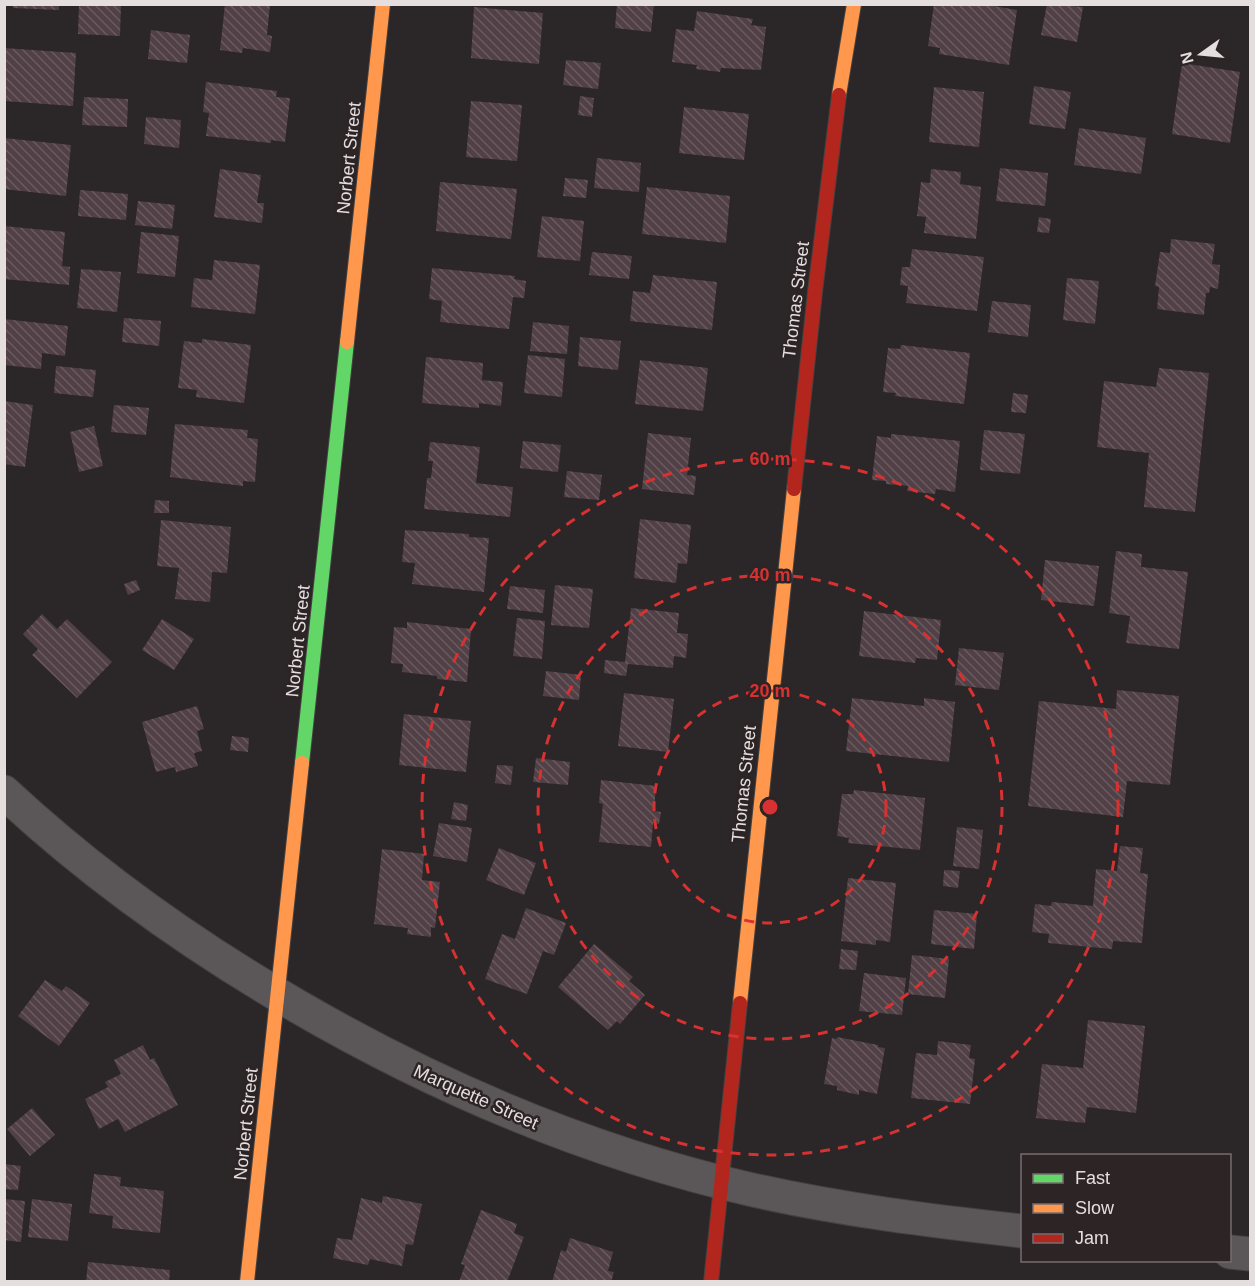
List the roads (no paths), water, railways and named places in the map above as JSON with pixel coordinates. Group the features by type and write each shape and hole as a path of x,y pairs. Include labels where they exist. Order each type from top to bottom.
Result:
{"street":[{"name":"Norbert Street","path":"248,1281 383,4"},
{"name":"Thomas Street","path":"711,1281 813,304 837,109 854,4"},
{"name":"Marquette Street","path":"4,792 43,828 120,890 197,946 278,995 399,1063 501,1110 621,1154 721,1182 831,1205 1021,1231"},
{"path":"1231,1252 1251,1254"}]}
